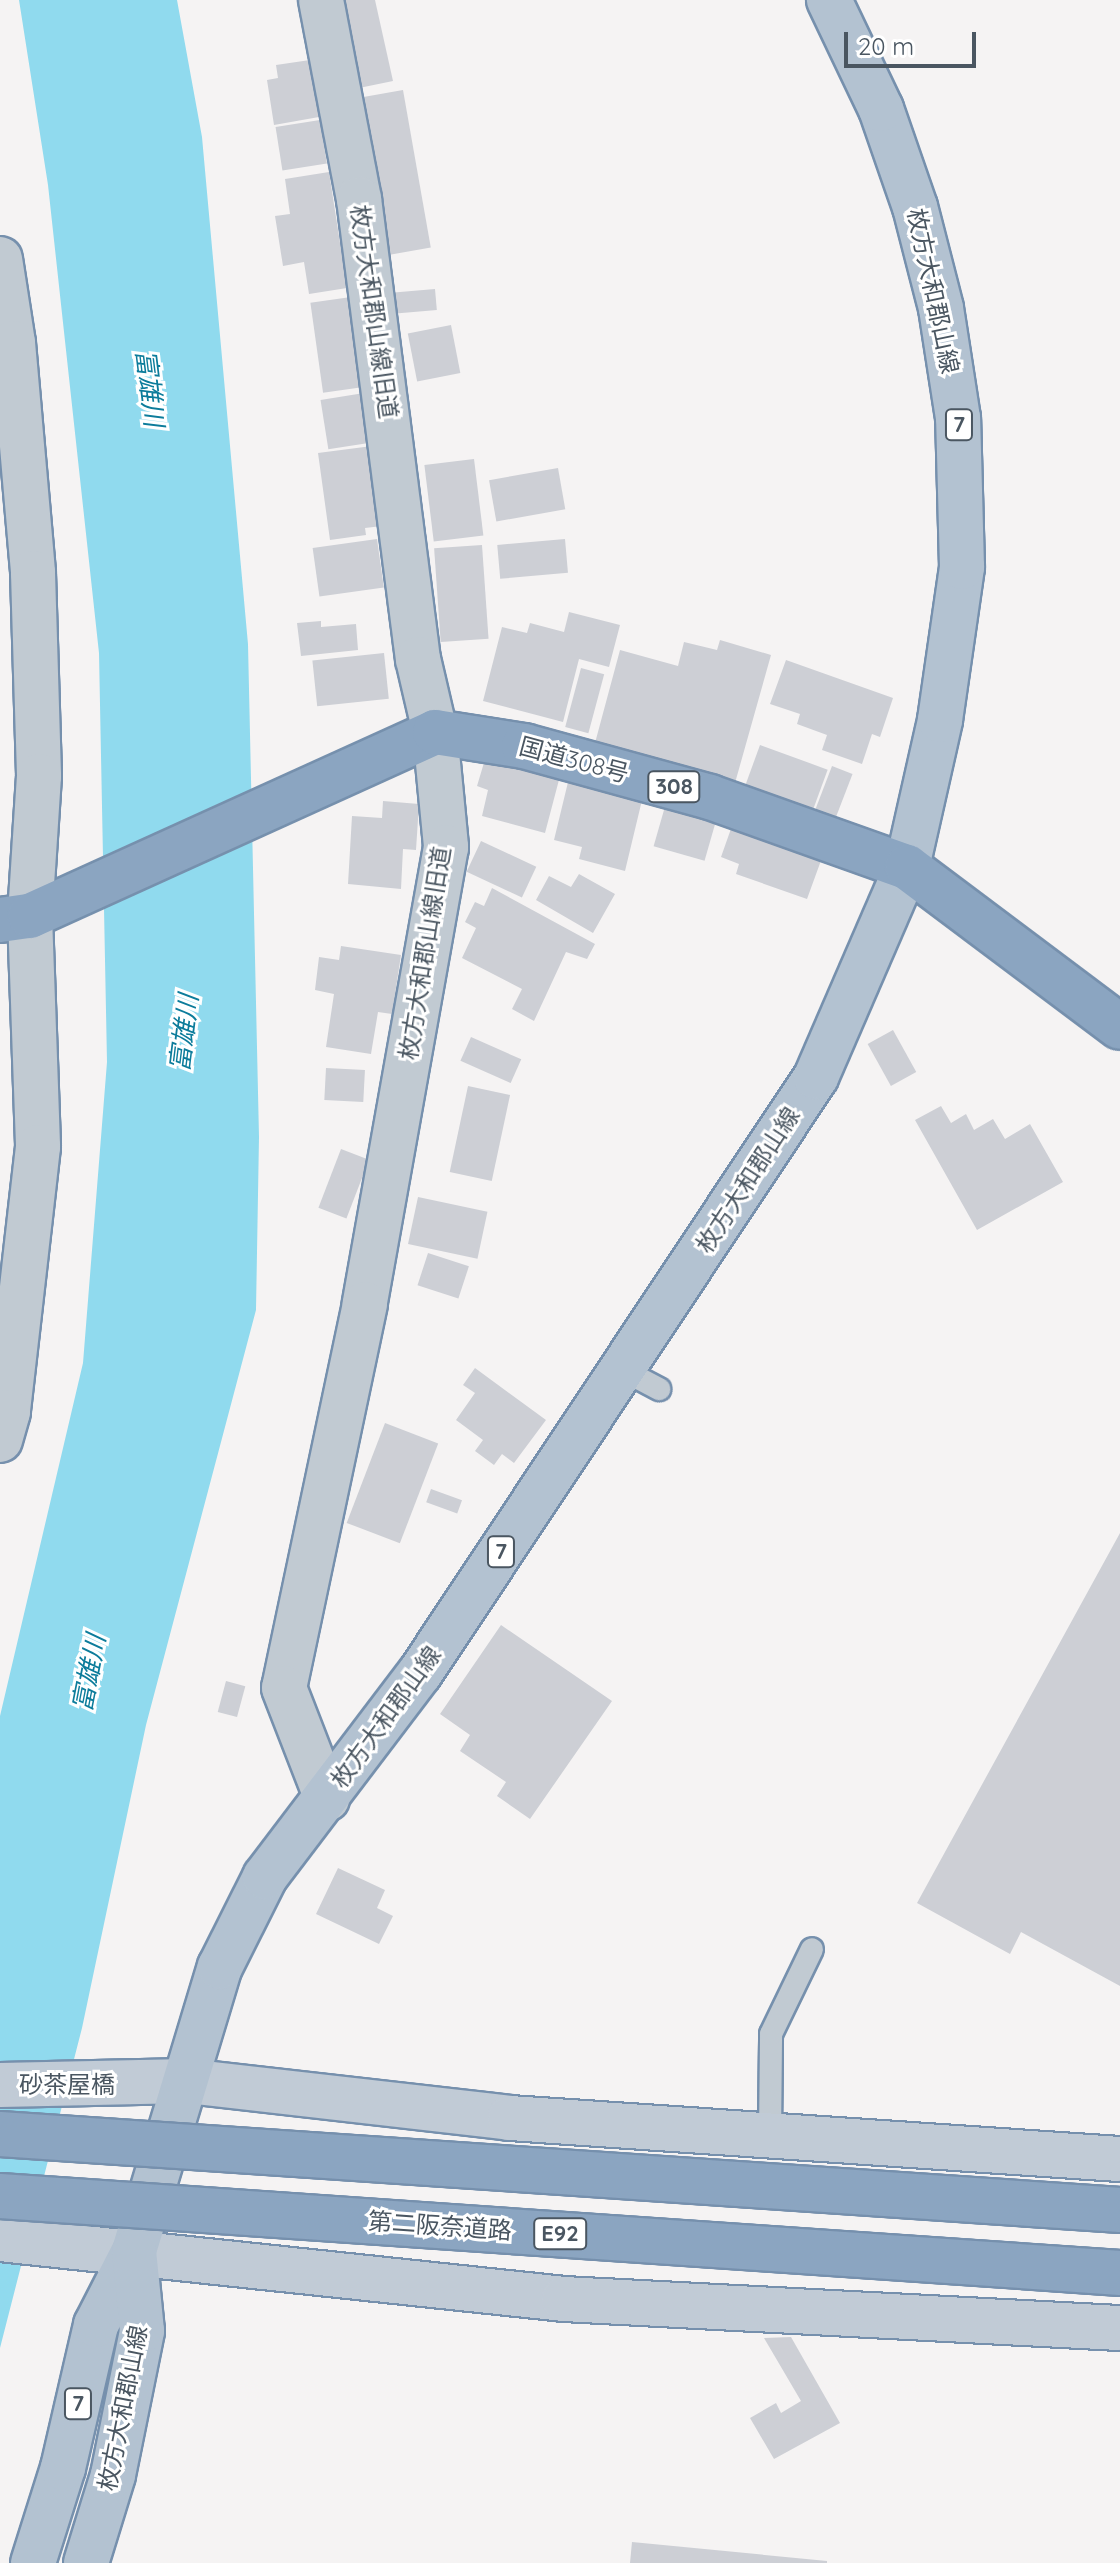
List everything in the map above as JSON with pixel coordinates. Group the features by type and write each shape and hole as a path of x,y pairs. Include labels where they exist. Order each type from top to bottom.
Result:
{"highway":[{"path":"15,918 435,732"},
{"name":"国道308号","path":"435,732 524,746 710,797 907,867 1120,1027"},
{"path":"0,2134 1120,2210"},
{"name":"第二阪奈道路","path":"0,2196 1120,2273"}],"main road":[{"name":"枚方大和郡山線","path":"33,2563 63,2468 96,2325 134,2251 226,1954 265,1877 641,1380 816,1077 907,867 940,720 962,567 958,418 941,308 915,207 881,109 829,0"},
{"name":"枚方大和郡山線","path":"86,2563 113,2475 142,2331 134,2251"}],"street":[{"name":"枚方大和郡山線旧道","path":"321,0 359,199 418,659 435,732 446,847 365,1304 284,1688 327,1799"},
{"path":"0,259 13,343 33,573 39,776 17,858 15,918 38,1147 8,1412 0,1440"},
{"name":"砂茶屋橋","path":"0,2085 187,2081 510,2118 1120,2159"},
{"path":"0,2239 564,2299 1120,2328"}],"lane":[{"path":"770,2136 771,2034 812,1949"}],"water":[{"name":"富雄川","path":"19,0 177,0 202,137 248,644 259,1137 256,1310 146,1725 82,2028 0,2348 0,1716 83,1363 107,1062 99,653 48,185"}],"building":[{"path":"344,0 375,0 393,81 359,88"},
{"path":"310,60 319,117 274,125 267,80 278,78 276,65"},
{"path":"403,90 431,248 388,255 361,97"},
{"path":"320,120 327,163 282,170 276,127"},
{"path":"329,172 347,288 309,294 304,262 283,266 275,216 290,214 285,179"},
{"path":"435,289 437,310 396,313 394,293"},
{"path":"351,297 364,387 323,393 310,303"},
{"path":"451,325 460,373 417,381 408,333"},
{"path":"364,393 372,442 328,449 321,400"},
{"path":"372,446 382,526 365,528 366,535 330,540 318,453"},
{"path":"474,459 483,535 434,542 424,465"},
{"path":"558,468 565,509 496,522 489,480"},
{"path":"377,539 384,588 319,597 313,548"},
{"path":"565,539 568,573 500,579 497,545"},
{"path":"482,545 489,639 441,642 434,548"},
{"path":"569,612 620,625 609,667 579,659 563,722 483,701 502,627 527,633 530,623 564,632"},
{"path":"321,621 321,627 356,624 358,650 301,656 297,623"},
{"path":"720,640 771,655 735,783 595,743 620,650 678,666 684,642 717,650"},
{"path":"384,653 389,699 317,706 312,661"},
{"path":"786,660 893,698 880,737 872,734 862,764 822,750 827,735 797,724 800,714 770,704"},
{"path":"581,668 604,674 588,733 565,727"},
{"path":"760,745 828,770 813,809 746,784"},
{"path":"486,756 560,776 545,833 482,816 488,790 477,786"},
{"path":"832,766 853,774 836,818 815,810"},
{"path":"569,778 643,796 625,871 579,859 582,847 554,840"},
{"path":"383,801 419,804 416,850 403,849 401,889 348,884 352,816 382,818"},
{"path":"666,803 717,818 705,861 654,846"},
{"path":"733,823 823,855 807,899 736,874 739,864 721,857"},
{"path":"481,841 536,867 522,898 467,872"},
{"path":"579,874 615,894 593,933 536,900 549,876 571,887"},
{"path":"492,888 595,944 587,959 566,952 534,1021 512,1009 522,989 462,958 476,928 465,922 475,902 484,906"},
{"path":"341,946 401,955 392,1014 378,1012 371,1054 326,1047 334,994 315,990 319,957 339,960"},
{"path":"893,1030 916,1072 891,1086 868,1044"},
{"path":"471,1037 521,1059 511,1083 460,1061"},
{"path":"326,1068 365,1070 363,1102 324,1100"},
{"path":"468,1086 510,1095 492,1181 450,1172"},
{"path":"941,1106 951,1123 966,1114 974,1130 993,1119 1005,1139 1030,1124 1063,1182 977,1230 915,1120"},
{"path":"341,1149 369,1160 346,1219 318,1208"},
{"path":"418,1197 487,1212 477,1259 408,1244"},
{"path":"428,1253 469,1266 458,1299 417,1285"},
{"path":"475,1368 546,1420 514,1463 502,1454 494,1465 475,1451 483,1440 456,1420 475,1393 463,1385"},
{"path":"385,1423 438,1443 400,1543 347,1523"},
{"path":"431,1489 462,1500 457,1513 426,1502"},
{"path":"1120,1533 1120,1986 1021,1932 1010,1954 917,1903"},
{"path":"501,1625 612,1701 530,1819 497,1796 506,1782 460,1751 470,1735 440,1714"},
{"path":"226,1681 245,1686 237,1717 218,1712"},
{"path":"338,1868 385,1890 377,1908 393,1916 379,1944 316,1914"},
{"path":"791,2337 840,2423 774,2459 750,2418 776,2403 781,2413 801,2401 764,2338"},
{"path":"632,2542 827,2561 827,2563 630,2563"}]}
